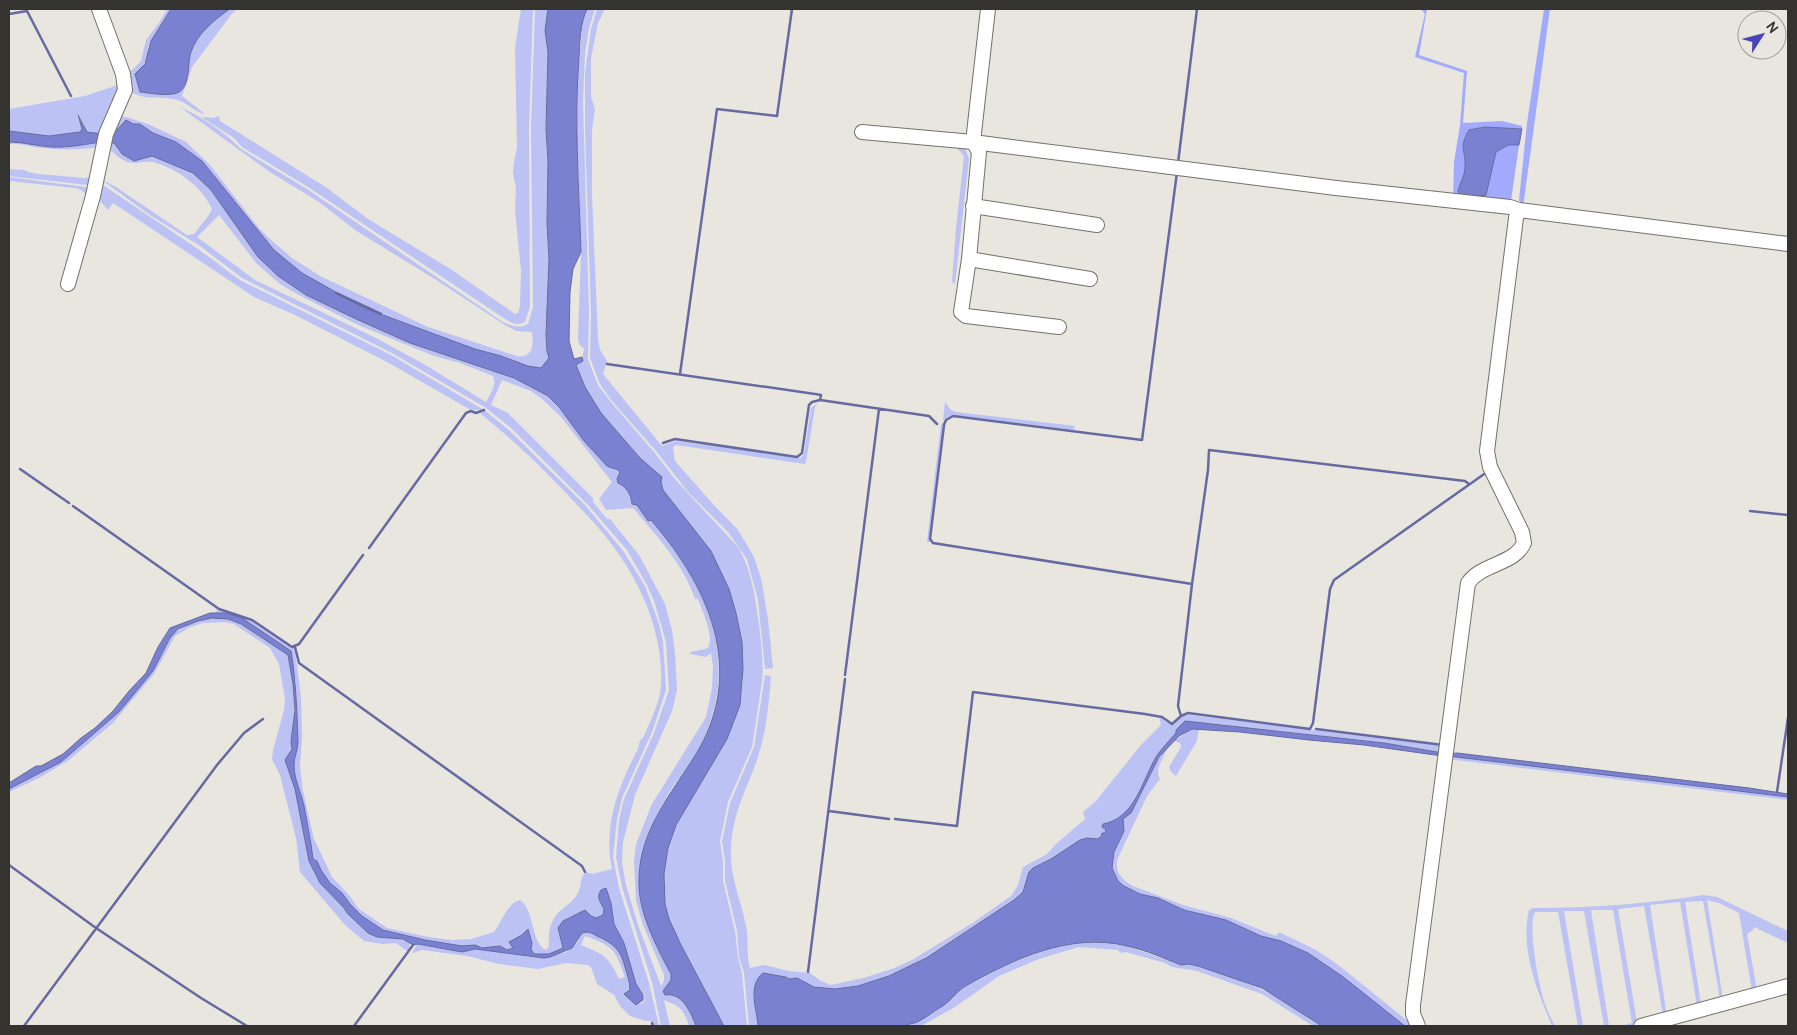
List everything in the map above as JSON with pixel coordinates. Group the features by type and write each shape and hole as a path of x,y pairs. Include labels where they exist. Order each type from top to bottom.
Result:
{"street":[{"path":"68,284 84,231 105,139 125,90 125,82 99,9"},
{"path":"988,9 974,142 979,152 969,259 961,312 966,316 1059,327"},
{"path":"862,132 974,142 1336,188 1510,207 1519,210 1788,244"},
{"path":"973,206 1098,225"},
{"path":"1418,1026 1413,1014 1413,1005 1468,583 1477,574 1516,554 1524,542 1522,532 1490,467 1487,451 1516,218 1519,210"},
{"path":"969,259 1090,279"},
{"path":"1641,1026 1788,986"}],"shaded area":[{"path":"93,9 122,80 103,134 87,132 79,115 77,116 82,129 80,132 49,136 9,131 9,109 85,96 115,86 118,80"},
{"path":"167,9 171,9 148,47 148,56 141,69 140,92 174,94 184,87 190,56 198,39 217,19 231,10 237,9 192,67 182,96 205,114 180,101 142,96 128,90 125,72 132,70 141,61 146,40"},
{"path":"171,9 230,9 207,27 194,45 183,89 171,94 140,92 135,74 145,64 151,41"},
{"path":"521,9 533,9 529,129 530,307 525,322 520,324 505,319 308,187 242,147 234,138 201,117 214,118 219,116 220,121 327,188 368,219 452,270 515,314 518,313 521,271 515,210 516,188 513,173 517,148 515,48"},
{"path":"535,9 548,9 545,30 548,52 546,129 549,259 546,335 549,358 541,368 528,366 475,349 364,308 302,273 274,250 202,161 176,142 153,133 140,124 126,121 114,133 115,116 126,117 148,124 186,142 210,165 259,228 270,239 292,258 320,276 428,327 517,356 526,355 531,350 533,342 532,332 516,331 505,325 355,230 319,202 270,172 180,107 212,125 241,149 307,189 503,322 509,325 525,326 528,324 533,307 531,129"},
{"path":"548,9 587,9 581,33 577,106 581,252 573,269 570,292 569,341 574,359 582,357 583,361 576,365 585,387 601,413 640,458 662,477 663,490 711,551 729,589 742,642 743,669 740,705 727,739 676,825 668,848 664,874 665,904 669,919 724,1026 696,1026 681,1000 671,995 665,995 663,991 671,980 671,974 659,952 644,915 639,890 640,862 649,832 707,732 717,700 720,668 716,637 706,606 692,576 651,520 648,521 637,505 632,504 628,492 618,483 617,479 620,472 606,465 548,396 514,378 410,343 306,295 278,276 258,257 211,190 193,173 152,156 134,161 122,154 114,143 108,143 126,120 133,124 140,124 153,133 176,142 202,161 274,250 302,273 364,308 475,349 528,366 541,368 549,358 546,335 549,259 546,129 548,52 545,30"},
{"path":"587,9 595,9 589,28 585,53 583,101 589,313 588,359 598,385 610,401 674,478 738,547 747,565 756,604 762,653 762,682 752,747 728,802 720,841 723,881 735,931 742,974 747,1026 724,1026 669,919 665,904 664,874 668,848 676,825 727,739 740,705 743,657 739,626 729,589 711,551 663,490 658,473 640,458 601,413 585,387 576,365 582,361 584,349 579,344 578,339 581,252 577,133 578,74 583,20"},
{"path":"597,9 605,9 598,23 591,58 591,97 595,109 592,131 592,194 598,338 600,350 607,361 603,374 662,446 676,441 801,458 804,454 811,408 818,403 815,407 805,464 676,445 673,447 675,461 738,530 754,557 761,578 768,619 773,668 765,669 758,600 747,559 728,532 688,492 656,451 611,400 600,384 590,358 591,313 585,73 591,29"},
{"path":"1421,9 1427,9 1419,55 1467,71 1463,123 1502,121 1522,126 1522,129 1485,127 1469,130 1463,145 1465,168 1460,185 1486,194 1496,152 1508,145 1519,145 1511,201 1453,199 1454,162 1460,125 1464,73 1415,57 1425,14"},
{"path":"1544,9 1550,9 1523,207 1519,200 1527,123"},
{"path":"78,115 87,132 103,134 102,142 58,147 9,142 9,131 49,136 80,132 82,129"},
{"path":"1485,127 1522,129 1519,145 1508,145 1496,152 1486,195 1471,197 1460,195 1458,191 1465,167 1464,141 1469,130"},
{"path":"9,142 58,147 102,142 101,147 57,149 9,144"},
{"path":"108,143 114,143 119,151 134,161 152,156 193,173 211,190 258,257 278,276 306,295 410,343 514,378 548,396 606,465 620,472 617,479 628,492 632,504 637,505 648,521 651,520 673,548 692,577 706,606 715,636 719,667 716,698 707,731 690,764 667,796 651,828 643,851 639,885 648,925 670,973 669,994 683,1003 696,1026 689,1026 681,1009 664,1000 670,1026 661,1026 652,982 622,887 616,857 619,820 624,799 654,733 669,690 666,642 654,601 627,550 587,504 511,428 486,408 392,353 242,278 200,246 150,215 99,178 116,187 187,235 194,234 212,209 208,201 189,180 173,170 154,162 128,162 107,147","holes":["219,215 257,264 280,284 295,293 358,325 434,356 460,363 493,376 494,386 486,402 376,338 255,280 197,237","502,380 531,391 561,417 612,482 599,499 606,510 633,508 677,562 695,599 698,599 709,629 709,647 690,652 690,654 706,657 711,653 713,666 712,688 706,717 652,804 636,844 634,861 636,901 643,925 664,975 664,981 661,986 638,925 626,885 622,863 623,842 635,795 672,711 677,690 672,630 665,604 639,555 610,519 607,519 593,502 593,498 508,413 491,405"]},
{"path":"956,147 965,148 969,159 955,284 952,282 964,156"},
{"path":"9,169 24,170 38,174 85,178 95,177 93,185 87,185 9,176"},
{"path":"9,177 93,188 87,195 75,188 9,181"},
{"path":"97,181 198,249 240,280 391,355 484,410 509,430 585,505 624,552 645,586 659,624 663,642 666,690 652,732 622,798 617,819 613,857 619,888 649,983 659,1026 654,1026 651,1021 630,1016 620,1006 614,995 597,984 591,967 588,965 566,963 538,969 422,950 412,953 417,944 466,951 475,949 544,958 566,952 576,944 582,933 586,932 608,941 619,952 630,984 630,990 625,994 637,1005 644,1002 645,994 643,995 636,984 624,943 614,924 611,903 605,888 598,898 604,909 603,915 596,918 585,910 563,921 558,928 563,948 549,954 534,954 531,949 532,943 528,929 510,942 513,948 507,950 499,946 482,948 475,945 462,946 425,940 383,930 362,916 342,893 330,883 317,861 313,859 303,806 295,778 294,764 298,744 296,682 286,647 243,621 224,614 214,613 219,609 252,621 294,648 301,698 302,737 300,767 303,791 314,839 332,877 359,909 387,928 428,937 451,940 471,939 494,932 508,909 520,900 528,911 537,940 546,950 549,947 549,932 554,918 576,896 584,874 586,872 592,874 612,869 609,837 614,807 624,778 659,699 661,663 652,619 634,578 622,559 595,524 567,494 525,452 481,414 483,411 469,409 389,363 295,315 254,297 113,203 108,210 95,195","holes":["585,936 602,943 612,950 625,977 619,979 608,960 595,951 581,945"]},
{"path":"945,402 951,410 956,412 1075,426 1074,430 952,415 943,420"},
{"path":"944,422 930,542 927,542 941,424"},
{"path":"210,613 226,613 242,618 291,651 297,707 298,742 294,770 304,806 313,859 317,861 330,883 342,893 362,916 383,930 425,940 462,946 475,945 482,948 500,946 507,950 513,948 509,942 522,935 528,929 532,943 531,949 534,954 549,954 563,948 558,928 563,921 585,910 596,918 603,915 604,909 599,895 601,890 606,888 611,903 614,924 624,943 636,984 643,995 643,1000 636,1005 624,994 630,990 630,987 619,952 612,944 586,932 582,933 572,948 544,958 475,949 462,952 418,944 413,945 403,939 377,937 368,933 320,883 309,861 295,789 285,760 292,749 291,741 295,710 288,655 241,624 228,619 212,618 178,629 170,638 153,671 119,712 61,762 9,789 9,783 36,766 41,766 63,754 113,711 146,673 158,647 170,628"},
{"path":"220,617 234,620 288,655 292,675 294,714 291,751 285,760 295,789 309,861 320,883 362,928 383,938 398,938 409,942 410,947 407,951 396,943 383,944 364,941 345,925 300,872 296,838 280,775 272,759 285,699 279,664 270,648 234,624 225,622 203,623 190,627 175,636 154,674 113,723 69,760 39,778 9,792 9,789 61,762 119,712 153,671 173,633 198,621"},
{"path":"765,675 771,676 765,729 757,760 737,812 731,847 732,868 747,931 750,968 764,965 789,971 810,973 831,985 863,978 892,969 912,960 974,922 1011,896 1018,885 1023,867 1047,854 1085,819 1083,812 1095,802 1141,745 1159,727 1161,724 1159,717 1172,725 1181,717 1189,715 1444,746 1443,753 1384,743 1208,723 1188,723 1156,757 1132,803 1118,818 1109,823 1105,833 1097,839 1080,840 1033,868 1023,892 1014,900 920,960 876,981 845,988 830,989 767,973 755,1010 758,1026 749,1026 744,973 739,957 737,931 725,881 722,841 730,803 754,747"},
{"path":"1185,721 1384,743 1443,753 1442,756 1364,745 1192,729 1179,736 1159,757 1131,813 1123,819 1124,831 1114,852 1112,868 1118,881 1124,886 1184,910 1226,920 1261,936 1281,941 1308,953 1342,976 1405,1026 1322,1026 1262,988 1198,966 1181,965 1127,946 1106,943 1084,943 1063,945 1042,951 1002,967 964,987 944,1005 925,1018 905,1026 758,1026 754,991 758,978 763,973 789,979 797,978 814,987 835,989 858,986 889,976 926,958 1014,900 1023,892 1029,872 1033,868 1080,840 1087,838 1097,839 1101,837 1102,833 1105,833 1106,830 1102,827 1103,824 1123,814 1130,806 1156,757"},
{"path":"1192,729 1199,729 1197,741 1176,776 1169,767 1181,747 1180,743 1174,741"},
{"path":"1166,750 1158,768 1160,779 1147,796 1118,858 1117,867 1122,877 1133,886 1183,905 1231,918 1276,936 1279,932 1316,950 1337,964 1414,1026 1405,1026 1342,976 1308,953 1281,941 1261,936 1226,920 1184,910 1158,898 1140,894 1118,881 1112,868 1114,852 1124,831 1123,819 1136,803 1154,767"},
{"path":"1457,753 1749,788 1788,794 1788,797 1448,756 1449,754"},
{"path":"1448,756 1788,797 1788,800 1448,759"},
{"path":"1703,895 1717,897 1788,931 1788,943 1754,927 1747,934 1757,990 1684,1012 1631,1026 1621,1026 1632,1023 1613,910 1591,910 1609,1026 1604,1026 1584,911 1564,911 1583,1026 1578,1026 1558,912 1535,912 1532,929 1533,942 1539,982 1544,1001 1555,1026 1552,1026 1536,984 1528,955 1527,925 1529,910 1533,908 1618,905","holes":["1707,900 1719,903 1739,913 1752,991 1723,999","1703,901 1720,999 1701,1004 1685,902","1680,902 1697,1006 1669,1014 1666,1010 1650,905","1644,906 1663,1015 1637,1022 1618,909"]},
{"path":"1075,943 1104,943 1127,946 1181,965 1194,965 1215,971 1271,994 1322,1026 1313,1026 1262,994 1197,971 1172,967 1165,963 1126,952 1120,953 1118,950 1079,947 1039,959 999,976 955,1007 921,1026 905,1026 919,1021 942,1006 963,988 1006,965 1045,950"}],"waterway":[{"path":"26,9 71,96"},
{"path":"680,374 717,109 777,116 792,9"},
{"path":"1178,163 1197,9"},
{"path":"9,14 27,11"},
{"path":"1177,172 1142,440 953,416 946,420 944,425 930,539 933,543 1192,584"},
{"path":"336,293 381,314"},
{"path":"607,364 821,395 820,400"},
{"path":"663,443 675,439 797,457 802,453 809,405 820,400 929,416 937,424"},
{"path":"845,675 879,409"},
{"path":"369,548 466,413 471,411 476,413 484,410"},
{"path":"1181,716 1178,706 1209,450 1465,481 1469,484"},
{"path":"20,469 69,503"},
{"path":"895,819 957,826 973,692 1145,714 1162,717 1172,724 1188,713 1310,729 1313,723 1330,589 1334,580 1487,472"},
{"path":"73,506 219,609 252,620 292,647 299,644 363,555"},
{"path":"1750,511 1788,515"},
{"path":"295,647 299,663 582,866 585,872"},
{"path":"808,972 845,679"},
{"path":"1777,792 1788,718"},
{"path":"24,1026 217,765 244,733 263,719"},
{"path":"1316,729 1443,745"},
{"path":"829,811 889,819"},
{"path":"9,865 96,928 201,998 247,1026"},
{"path":"354,1026 413,945"}]}
